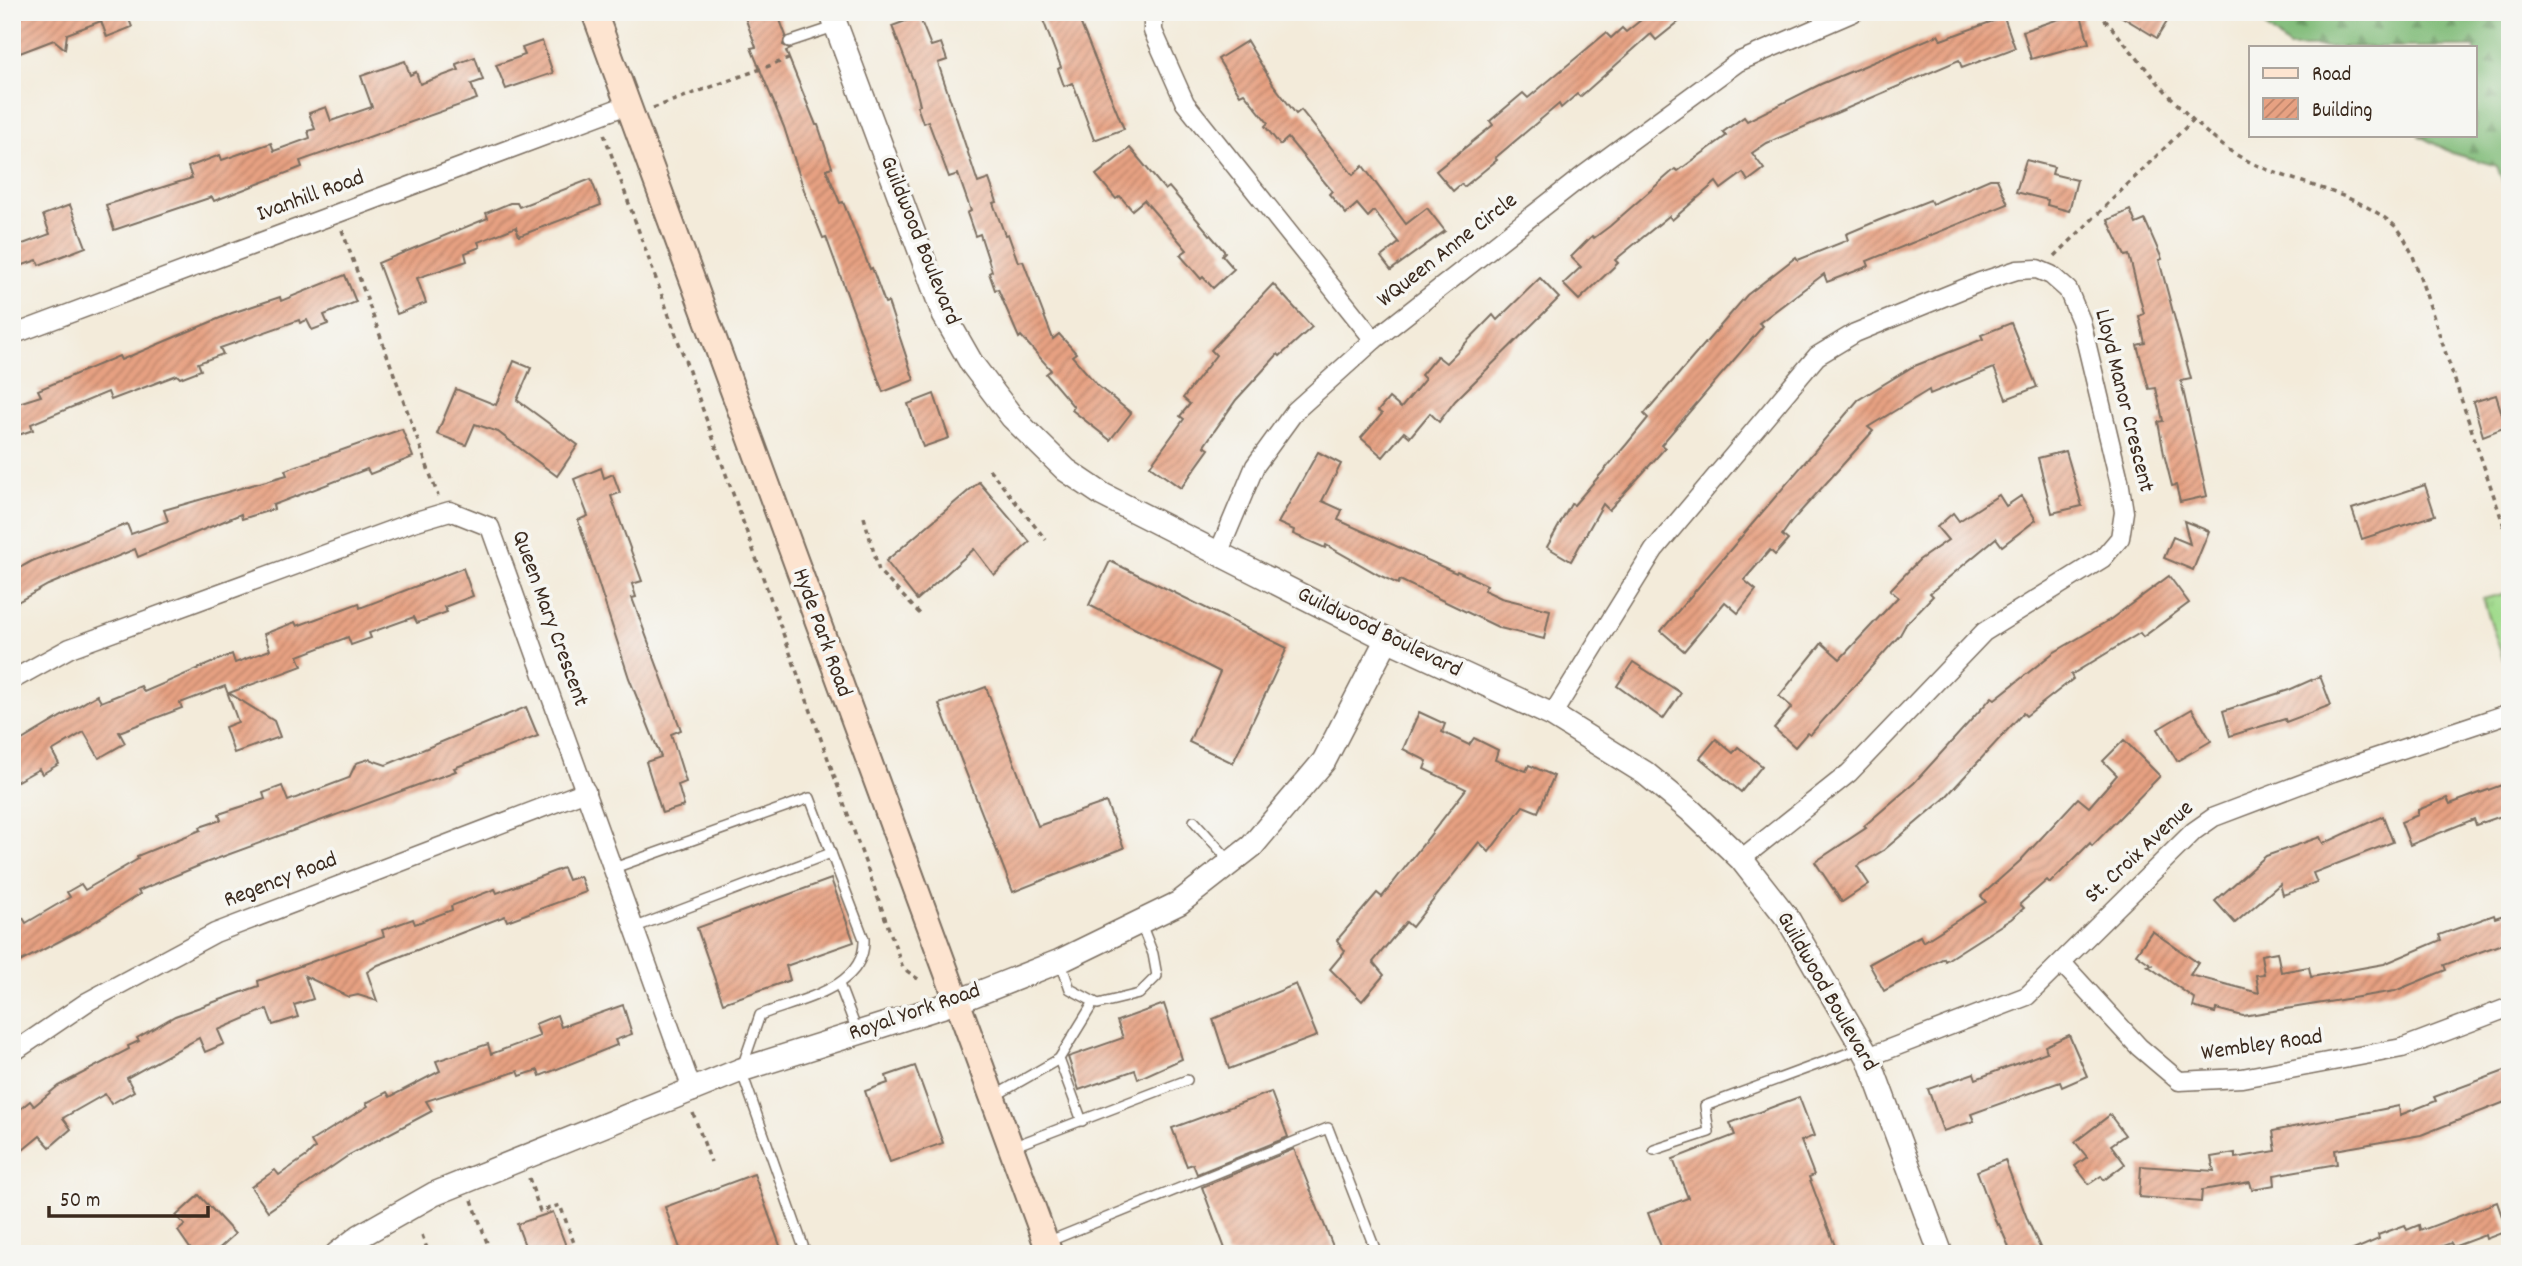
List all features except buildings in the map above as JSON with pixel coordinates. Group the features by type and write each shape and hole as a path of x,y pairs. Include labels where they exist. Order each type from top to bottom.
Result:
{"main road":[{"name":"Hyde Park Road","path":"594,12 1048,1248"}],"street":[{"name":"WQueen Anne Circle","path":"1153,12 1153,31 1185,103 1374,340 1584,175 1738,62 1854,12"},
{"name":"Guildwood Boulevard","path":"833,19 944,315 972,364 1012,417 1066,470 1103,495 1387,639 1552,715 1645,773 1741,859 1788,919 1865,1052 1941,1254"},
{"name":"Ivanhill Road","path":"12,335 598,116 629,111"},
{"name":"Lloyd Manor Crescent","path":"1552,715 1654,550 1817,356 1855,333 1980,282 2017,270 2036,269 2051,275 2068,290 2081,321 2119,480 2124,512 2120,538 2103,558 1984,632 1849,773 1741,859"},
{"path":"1218,554 1255,466 1295,411 1374,340"},
{"name":"Queen Mary Crescent","path":"12,680 70,648 450,511 490,527 636,927 690,1093"},
{"name":"Royal York Road","path":"337,1254 360,1236 434,1194 690,1093 741,1070 956,1002 1060,961 1179,903 1252,846 1324,761 1387,639"},
{"name":"St. Croix Avenue","path":"1865,1052 2027,996 2194,831 2214,817 2333,772 2510,713"},
{"name":"Regency Road","path":"12,1053 87,1002 215,933 586,791"},
{"name":"Wembley Road","path":"2062,963 2139,1047 2179,1081 2242,1078 2402,1048 2510,1007"}],"lane":[{"path":"789,42 833,19"},
{"path":"614,868 810,797 864,939 864,952 858,968 839,984 760,1015 741,1070 806,1254"},
{"path":"1194,821 1231,862"},
{"path":"636,927 831,853"},
{"path":"1060,961 1070,989 1098,1004 1139,994 1157,976 1153,954 1140,922"},
{"path":"839,984 858,1033"},
{"path":"992,1098 1059,1059 1094,1002"},
{"path":"1654,1150 1709,1132 1705,1106 1865,1052"},
{"path":"1059,1059 1082,1121"},
{"path":"1011,1148 1187,1080"},
{"path":"1048,1248 1328,1128 1377,1254"}],"path":[{"path":"2098,12 2193,120 2228,149 2265,167 2368,207 2398,228 2412,254 2510,544"},
{"path":"629,111 794,57"},
{"path":"598,116 903,968 918,979"},
{"path":"2052,259 2193,120"},
{"path":"341,228 439,498"},
{"path":"989,469 1046,540"},
{"path":"864,517 879,570 923,617"},
{"path":"690,1093 711,1162"},
{"path":"522,1159 540,1211 560,1205 578,1254"},
{"path":"464,1182 491,1254"},
{"path":"422,1235 429,1254"},
{"path":"1905,1254 1915,1250"}],"green space":[{"path":"2266,12 2510,12 2510,202 2497,166 2452,153 2420,136 2476,136 2476,46 2288,46 2266,27"},
{"path":"2510,592 2510,657 2503,659 2483,599"}]}
